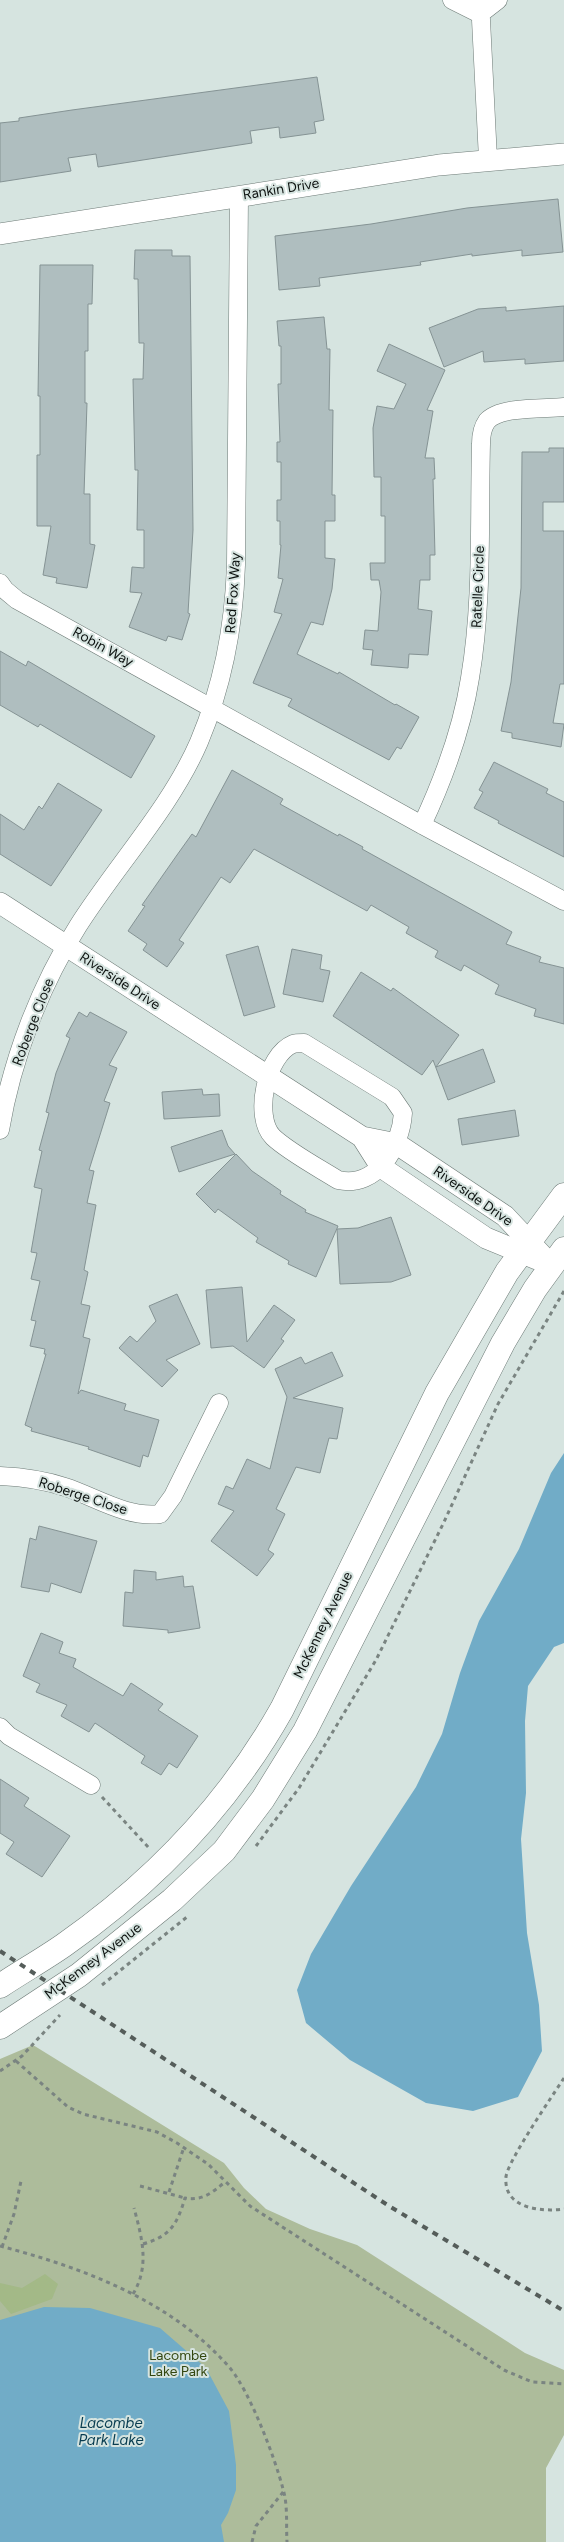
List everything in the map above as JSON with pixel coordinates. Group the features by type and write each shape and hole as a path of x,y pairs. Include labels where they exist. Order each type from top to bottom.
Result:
{"main road":[{"name":"McKenney Avenue","path":"0,1986 64,1945 150,1878 199,1829 260,1749 282,1709 437,1393 524,1246 564,1195"},
{"name":"McKenney Avenue","path":"0,2027 79,1975 172,1900 224,1851 263,1798 305,1731 475,1394 517,1319 558,1257"}],"street":[{"path":"452,0 480,7 498,0"},
{"path":"480,7 488,160"},
{"name":"Rankin Drive","path":"0,234 238,196 488,160 564,154"},
{"name":"Red Fox Way","path":"66,946 180,778 198,743 212,707 229,645 235,592 238,196"},
{"name":"Ratelle Circle","path":"422,826 451,755 470,679 480,581 480,452 483,428 488,421 502,412 564,408"},
{"name":"Robin Way","path":"0,582 5,590 17,600 212,707"},
{"path":"212,707 422,826 564,902"},
{"name":"Riverside Drive","path":"0,903 362,1137 397,1144 505,1216 524,1246"},
{"name":"Roberge Close","path":"0,1130 4,1108 23,1044 37,1007 66,946"},
{"path":"304,1043 316,1048 392,1097 400,1106 403,1113 397,1144 381,1167 360,1180 347,1182 338,1180 273,1136 266,1126 264,1114 266,1075 285,1050 293,1044 304,1043"},
{"name":"Riverside Drive","path":"362,1137 381,1167 486,1238 524,1246 558,1257"},
{"name":"Roberge Close","path":"0,1476 31,1479 65,1487 127,1512 150,1515 160,1514 173,1496 219,1403"},
{"path":"0,1727 9,1736 91,1785"}],"path":[{"path":"557,1300 564,1291"},
{"path":"91,1785 117,1815 150,1848"},
{"path":"16,2061 68,2107 83,2114 157,2132 184,2147 208,2164 250,2206 504,2370 532,2382 564,2384"},
{"path":"564,2078 513,2161 506,2177 507,2190 515,2200 527,2208 564,2209"},
{"path":"168,2192 184,2147"},
{"path":"21,2181 14,2214 1,2247 67,2267 133,2294 168,2312 198,2337 231,2369 248,2397 284,2490 287,2542"},
{"path":"140,2186 185,2198 201,2198 212,2193 225,2182"},
{"path":"143,2244 159,2239 174,2226 185,2198"},
{"path":"133,2294 140,2282 143,2268 143,2244 134,2208"},
{"path":"252,2542 256,2526 284,2490"}],"green space":[{"name":"Lacombe Lake Park","path":"33,2045 224,2163 244,2188 266,2209 310,2229 357,2245 525,2353 564,2370 564,2435 546,2468 546,2542 0,2542 0,2059"},
{"path":"45,2274 58,2284 52,2299 11,2314 0,2301 0,2283 22,2288"}],"water":[{"path":"564,1453 564,1643 554,1647 528,1686 525,1721 526,1793 521,1839 527,1933 539,2005 542,2051 518,2097 473,2111 426,2103 350,2060 306,2023 297,1990 311,1954 351,1886 416,1787 442,1734 460,1673 479,1621 519,1549 551,1473"},
{"name":"Lacombe Park Lake","path":"44,2307 90,2308 160,2328 206,2368 229,2411 236,2465 236,2490 228,2513 221,2525 224,2542 0,2542 0,2320"}],"building":[{"path":"317,77 324,120 314,122 316,133 280,138 279,127 250,131 252,143 98,167 96,154 68,158 71,171 0,182 0,123 19,121 19,118 72,110"},
{"path":"558,199 563,252 522,256 522,250 472,256 472,254 420,262 421,265 319,278 320,286 279,290 275,236 371,224 467,208"},
{"path":"135,250 172,250 172,256 190,256 193,530 188,613 190,614 182,640 168,636 166,641 129,627 142,593 130,592 132,567 144,568 144,530 137,530 138,470 135,470 133,379 143,379 144,343 139,343 138,279 134,279"},
{"path":"40,265 93,265 92,304 88,304 88,351 85,351 85,403 87,403 84,494 90,494 90,544 95,545 87,588 56,583 57,578 43,575 51,526 37,526 37,455 40,455 40,396 38,396"},
{"path":"564,306 564,361 525,364 525,359 484,362 483,351 444,367 429,328 478,309 506,307 506,311"},
{"path":"324,317 327,349 330,349 329,410 333,410 332,495 335,495 335,521 325,521 325,558 335,559 332,589 323,625 311,622 297,654 338,674 339,672 419,717 401,749 397,747 389,760 288,706 292,699 253,683 282,614 274,612 283,579 278,578 281,545 280,521 277,521 277,500 281,500 281,462 277,462 277,442 280,442 278,384 281,384 281,346 279,346 277,321"},
{"path":"389,344 445,370 427,410 433,411 425,458 434,458 435,555 430,555 430,580 420,580 418,609 432,611 428,655 409,654 408,668 371,665 373,650 363,649 365,630 378,631 381,592 379,580 371,580 370,563 385,563 385,516 381,516 381,477 374,477 373,428 377,406 394,409 406,384 377,371"},
{"path":"549,448 564,448 564,502 543,502 543,531 564,531 564,684 560,684 553,723 564,724 561,747 512,738 512,733 501,731 511,682 521,588 522,452 549,452"},
{"path":"0,651 26,666 28,661 155,736 131,778 40,724 38,727 0,705"},
{"path":"494,762 548,789 546,793 564,802 564,857 498,823 499,821 474,808 483,792 479,790"},
{"path":"232,770 283,799 280,804 338,836 339,834 363,847 362,849 512,932 506,944 541,957 539,962 564,968 564,1024 534,1016 536,1009 495,994 499,985 464,965 461,971 435,957 438,951 406,933 409,927 371,905 367,911 254,849 230,883 221,877 179,940 184,943 167,967 143,950 147,944 128,931 145,906 142,905 192,834 196,837"},
{"path":"58,783 102,810 51,886 0,854 0,814 24,830 39,806 42,809"},
{"path":"258,946 275,1007 244,1016 226,955"},
{"path":"292,949 322,955 320,969 330,971 323,1002 283,994"},
{"path":"361,972 391,991 393,988 459,1035 436,1067 483,1049 495,1082 448,1100 433,1060 422,1075 333,1016"},
{"path":"79,1012 87,1017 90,1012 127,1032 109,1065 117,1068 104,1101 110,1103 89,1170 94,1171 87,1203 96,1205 84,1270 88,1272 81,1304 90,1306 83,1337 90,1339 78,1394 81,1390 126,1404 124,1410 159,1420 148,1457 143,1455 140,1467 88,1449 89,1447 31,1431 32,1428 25,1425 46,1354 44,1354 45,1349 30,1346 36,1321 31,1320 40,1281 31,1279 37,1253 31,1252 42,1189 34,1187 42,1151 39,1150 49,1113 46,1112 56,1073 70,1038 66,1036"},
{"path":"202,1089 203,1095 219,1094 220,1116 164,1119 162,1092"},
{"path":"515,1110 519,1136 462,1145 458,1119"},
{"path":"222,1130 228,1146 235,1154 179,1172 171,1147"},
{"path":"236,1154 252,1171 281,1191 280,1194 306,1210 305,1212 338,1226 316,1277 288,1264 289,1261 256,1242 258,1238 218,1209 215,1213 196,1194"},
{"path":"391,1217 411,1275 391,1282 340,1284 337,1229 358,1228"},
{"path":"242,1287 247,1342 274,1305 295,1320 281,1339 284,1341 264,1368 233,1346 211,1348 206,1290"},
{"path":"177,1294 200,1344 166,1360 178,1370 162,1387 119,1348 130,1336 137,1342 156,1321 149,1306"},
{"path":"332,1352 343,1376 293,1398 343,1408 337,1439 329,1438 320,1473 296,1467 276,1509 285,1514 268,1550 274,1554 257,1576 211,1541 234,1511 218,1504 226,1486 233,1489 247,1459 270,1469 287,1397 275,1369 301,1357 305,1364"},
{"path":"39,1526 97,1541 81,1593 51,1583 49,1592 21,1587 30,1538 36,1540"},
{"path":"134,1570 156,1572 156,1580 183,1576 184,1587 193,1586 200,1628 168,1633 168,1630 123,1626 125,1592 133,1593"},
{"path":"41,1633 63,1642 59,1653 76,1659 73,1667 123,1696 131,1683 163,1704 158,1710 198,1736 177,1768 169,1763 161,1775 141,1763 145,1756 95,1723 89,1732 61,1716 67,1705 36,1692 40,1684 23,1676"},
{"path":"0,1779 29,1798 24,1806 70,1836 42,1877 6,1854 14,1842 0,1833"}],"railway":[{"path":"0,1951 389,2206 564,2311"}]}
